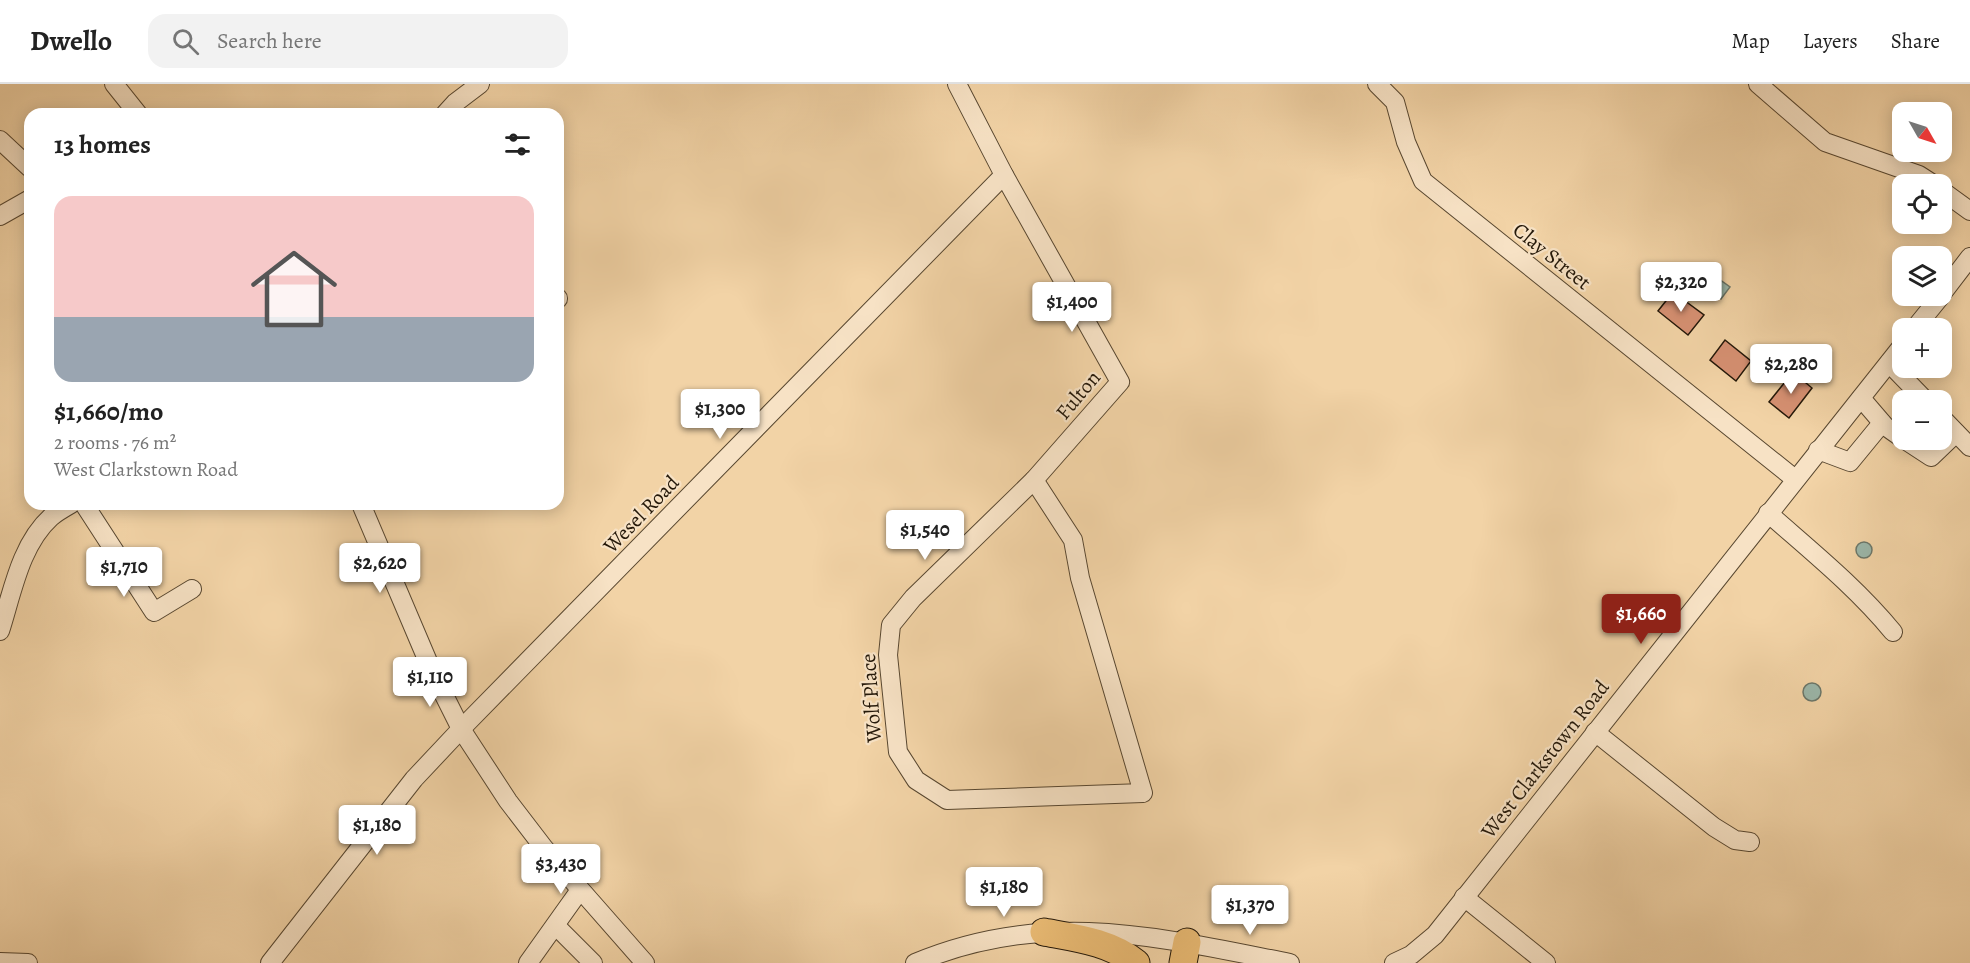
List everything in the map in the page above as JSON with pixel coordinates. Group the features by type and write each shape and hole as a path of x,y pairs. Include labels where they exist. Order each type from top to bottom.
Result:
{"highway":[{"path":"1044,932 1106,946 1136,963"}],"street":[{"path":"451,108 480,84"},
{"path":"957,84 1004,175"},
{"name":"Clay Street","path":"1377,84 1395,102 1406,142 1423,181 1795,479"},
{"path":"1758,84 1825,142 1915,174"},
{"path":"123,88 135,108"},
{"path":"0,140 24,162"},
{"name":"Fulton","path":"1004,175 1120,382 1034,480"},
{"name":"Wesel Road","path":"270,963 414,779 1004,175"},
{"path":"1952,198 1970,211"},
{"path":"0,216 24,202"},
{"path":"1952,281 1970,258"},
{"path":"1924,318 1933,306"},
{"name":"West Clarkstown Road","path":"1394,963 1411,955 1428,942 1892,359"},
{"path":"1889,363 1915,390"},
{"path":"1861,399 1882,423 1892,431"},
{"path":"1818,450 1850,462 1882,423"},
{"path":"1952,429 1970,447"},
{"path":"1952,437 1956,433"},
{"path":"1920,450 1931,457 1938,450"},
{"name":"Wolf Place","path":"1034,480 1073,540 1080,578 1143,793 947,800 916,780 898,752 888,655 891,625 913,598 1034,480"},
{"path":"0,631 23,560 36,536 51,518 62,510"},
{"path":"88,510 154,612 192,589"},
{"path":"364,510 432,671 461,729 508,801 544,848 645,963"},
{"path":"1768,513 1833,570 1893,632"},
{"path":"1595,732 1714,827 1736,840 1750,842"},
{"path":"528,963 580,890"},
{"path":"1464,897 1546,963"},
{"path":"556,926 592,963"},
{"path":"915,963 970,944 1009,936 1044,932 1102,931 1139,934 1194,953 1290,963"},
{"path":"0,962 28,963"}],"shaded area":[{"path":"1702,267 1730,287 1721,299 1693,278"},
{"path":"1861,542 1867,542 1872,550 1870,556 1861,558 1856,553 1856,547"},
{"path":"1812,683 1818,686 1821,692 1818,698 1812,701 1806,698 1803,692 1806,686"}],"building":[{"path":"1673,292 1704,315 1688,335 1658,311"},
{"path":"1725,340 1751,361 1736,381 1710,360"},
{"path":"1793,372 1812,388 1789,418 1769,402"}]}
